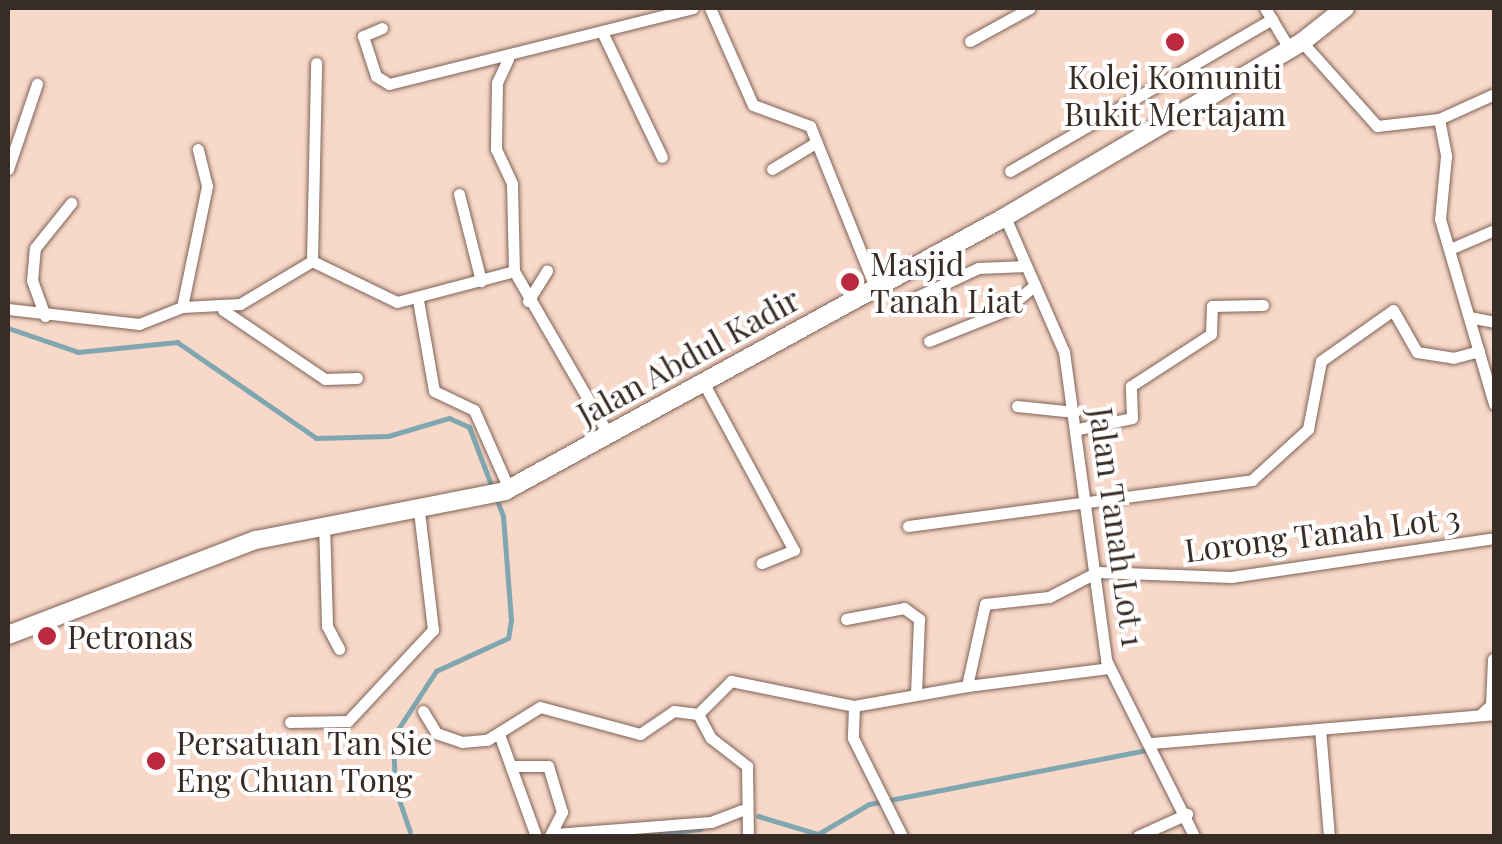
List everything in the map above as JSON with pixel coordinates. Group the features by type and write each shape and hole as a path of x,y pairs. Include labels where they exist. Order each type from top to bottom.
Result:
{"main road":[{"name":"Jalan Abdul Kadir","path":"8,634 324,524 419,510 507,490 1005,217 1296,46 1345,8"}],"street":[{"path":"382,28 364,36 380,83 604,36 693,8"},
{"path":"710,8 753,105 801,116 817,142 875,287"},
{"path":"970,41 1030,8"},
{"path":"1010,171 1268,13 1377,126 1439,118 1494,94"},
{"path":"604,36 662,157"},
{"path":"508,58 497,83 496,150 512,184 514,271 608,434"},
{"path":"312,261 316,63"},
{"path":"8,168 37,84"},
{"path":"1439,118 1446,156 1440,219 1494,404"},
{"path":"772,169 817,142"},
{"path":"182,307 207,186 198,149"},
{"path":"460,194 481,281"},
{"path":"45,316 32,281 35,248 71,202"},
{"name":"Jalan Tanah Lot 1","path":"1005,217 1064,352 1110,668 1151,742 1194,836"},
{"path":"1450,250 1494,230"},
{"path":"312,261 397,302 418,300 514,271"},
{"path":"223,310 312,261"},
{"path":"908,301 978,268 1026,266"},
{"path":"528,301 547,272"},
{"path":"929,341 1004,312 1035,285"},
{"path":"418,300 434,391 474,410 507,490"},
{"path":"1078,429 1132,418 1132,386 1211,334 1212,306 1262,305"},
{"path":"8,309 117,326 182,307 223,310 326,379 357,378"},
{"path":"908,526 1237,484 1268,470 1308,429 1321,361 1393,310 1417,352 1454,358 1479,350"},
{"path":"1468,316 1494,322"},
{"path":"703,382 794,550 761,563"},
{"path":"1017,406 1075,412"},
{"path":"290,722 348,721 434,630 419,510"},
{"path":"324,524 327,626 339,649"},
{"name":"Lorong Tanah Lot 3","path":"1097,572 1232,577 1494,538"},
{"path":"967,686 985,604 1049,597 1097,572"},
{"path":"846,619 904,608 919,618 916,694"},
{"path":"1151,742 1488,714 1493,658"},
{"path":"698,714 731,681 854,706 967,686 1110,668"},
{"path":"854,706 854,738 902,836"},
{"path":"423,711 449,738 499,734 540,707 640,734 674,711 698,714"},
{"path":"698,714 710,738 747,766 742,810 748,836"},
{"path":"1320,729 1330,836"},
{"path":"499,734 514,766 536,836"},
{"path":"514,766 548,766 561,803 552,835 711,822 742,810"},
{"path":"1138,836 1187,814"},
{"path":"706,836 711,822"}],"waterway":[{"path":"8,328 78,352 177,342 316,438 388,436 449,418 469,427 503,516 511,620 508,638 436,671 393,737 395,788 410,832"},
{"path":"758,816 818,834 869,804 1148,750"},
{"path":"643,836 701,829"},
{"path":"406,836 423,836"}],"place":[{"name":"Kolej Komuniti Bukit Mertajam","path":"1175,42"},
{"name":"Masjid Tanah Liat","path":"850,282"},
{"name":"Petronas","path":"47,636"},
{"name":"Persatuan Tan Sie Eng Chuan Tong","path":"156,761"}]}
